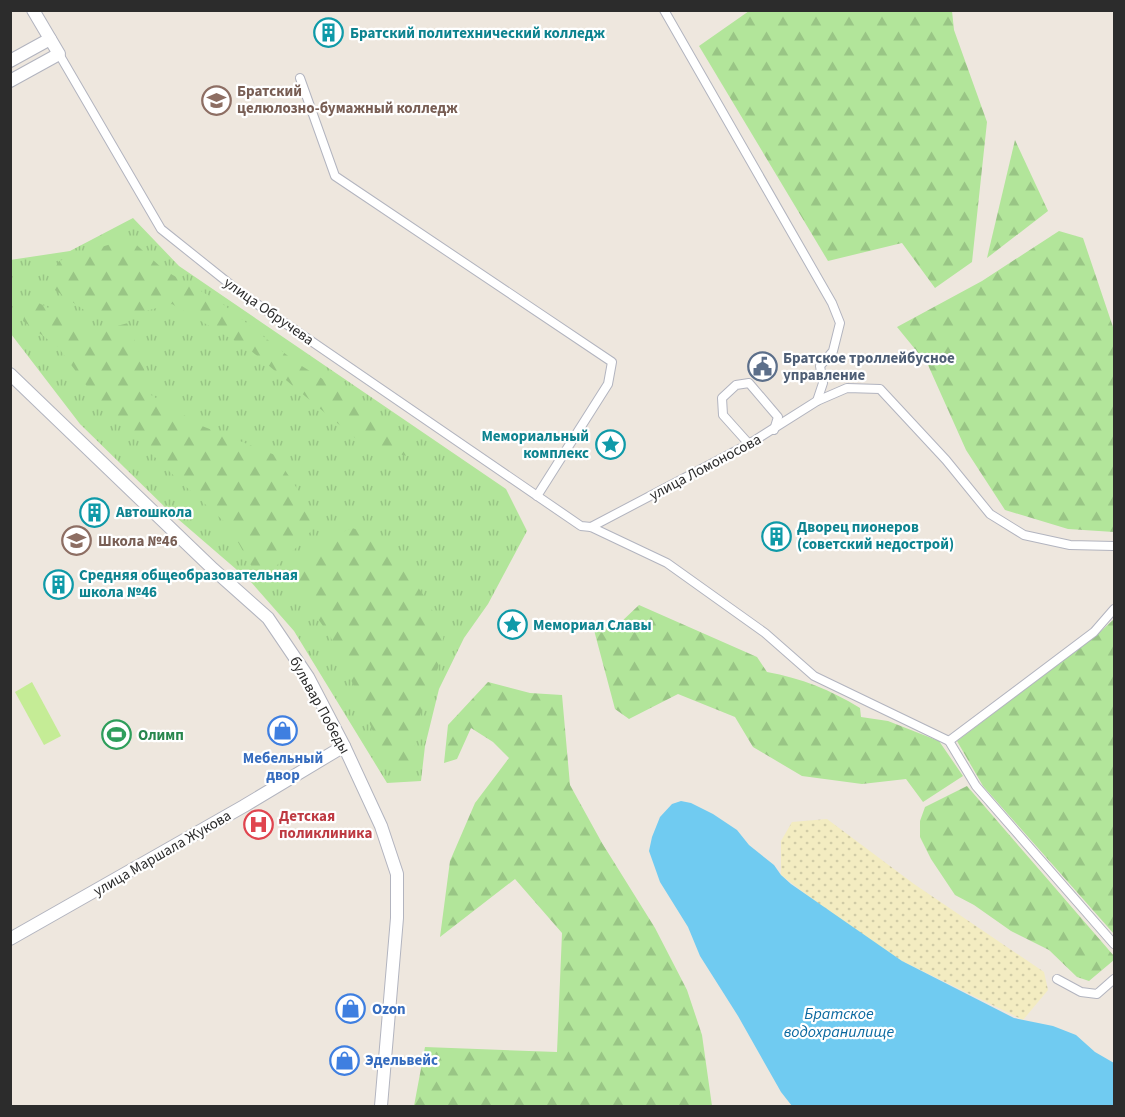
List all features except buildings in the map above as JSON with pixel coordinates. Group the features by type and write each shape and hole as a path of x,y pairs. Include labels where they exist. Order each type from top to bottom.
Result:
{"street":[{"name":"улица Обручева","path":"33,10 102,132 161,229 242,293 581,526 591,527 667,563 765,633 814,676 949,741"},
{"path":"664,10 840,322 833,351 820,366 823,383 817,401"},
{"path":"10,61 50,39"},
{"path":"10,81 59,54"},
{"path":"300,78 335,177 612,362 608,384 537,496"},
{"name":"бульвар Победы","path":"10,374 213,569 268,618 308,676 344,746 381,826 397,874 397,918 381,1107"},
{"path":"749,444 723,415 722,398 736,385 749,383 763,398 778,417 774,430"},
{"name":"улица Ломоносова","path":"591,527 749,444 817,401 847,388 880,389 946,460 990,514 1024,536 1070,544 1114,546"},
{"path":"1114,609 1094,632 949,741 976,786 1114,944"},
{"name":"улица Маршала Жукова","path":"10,939 244,807 344,746"},
{"path":"1057,979 1081,992 1097,994 1114,979"}],"green space":[{"path":"749,11 952,11 954,30 987,122 972,262 935,288 902,243 828,261 699,46"},
{"path":"1015,140 1048,211 987,258"},
{"path":"133,218 179,266 506,489 527,531 488,604 464,638 439,689 425,746 421,781 387,783 294,631 251,582 171,513 80,424 11,334 10,260 70,251"},
{"path":"1059,231 1083,238 1114,330 1114,532 1068,529 1005,510 966,450 928,365 897,327 982,281"},
{"path":"129,238 164,270 220,302 297,363 366,406 406,436 408,456 367,448 250,350 172,304 138,313 90,314 46,284 59,261"},
{"path":"29,298 95,332 128,323 140,354 151,395 202,426 275,455 319,522 275,567 253,569 229,526 97,400 58,347 23,321"},
{"path":"352,528 378,536 401,562 428,602 444,633 438,668 420,715 414,751 402,782 377,742 360,699 330,636 288,576 318,542"},
{"path":"639,605 757,657 767,672 804,681 838,696 860,708 861,717 888,721 939,741 963,776 923,802 906,779 862,784 802,776 753,747 735,717 678,694 629,719 615,709 594,630 620,623"},
{"path":"1114,619 1114,934 983,786 957,741 1097,635"},
{"path":"32,682 61,736 44,745 15,692"},
{"path":"488,682 530,693 562,695 570,785 602,843 655,928 687,990 702,1035 712,1106 414,1106 425,1047 557,1052 562,933 515,879 440,937 450,861 475,803 509,758 493,742 471,728 457,759 444,763 448,725"},
{"path":"967,786 1114,956 1114,960 1089,981 1077,977 1049,950 1011,931 974,905 955,895 931,859 920,837 920,821 925,807"}],"sand":[{"path":"827,819 914,884 1044,972 1048,990 1023,1020 902,961 837,918 781,875 781,841 792,822"}],"water":[{"name":"Братское водохранилище","path":"681,801 691,803 713,814 737,830 749,845 774,865 791,884 902,961 1014,1018 1053,1026 1076,1035 1095,1052 1114,1063 1114,1106 792,1106 781,1092 738,1016 700,956 688,927 660,882 649,851 652,837 660,817 672,804"}],"place":[{"name":"Братский политехнический колледж","path":"329,33"},
{"name":"Братский целюлозно-бумажный колледж","path":"216,100"},
{"name":"Братское троллейбусное управление","path":"762,367"},
{"name":"Мемориальный комплекс","path":"610,445"},
{"name":"Автошкола","path":"95,512"},
{"name":"Дворец пионеров (советский недострой)","path":"776,536"},
{"name":"Школа №46","path":"77,541"},
{"name":"Средняя общеобразовательная школа №46","path":"58,584"},
{"name":"Мемориал Славы","path":"512,625"},
{"name":"Мебельный двор","path":"283,731"},
{"name":"Олимп","path":"117,735"},
{"name":"Детская поликлиника","path":"258,825"},
{"name":"Ozon","path":"351,1009"},
{"name":"Эдельвейс","path":"344,1060"}]}
